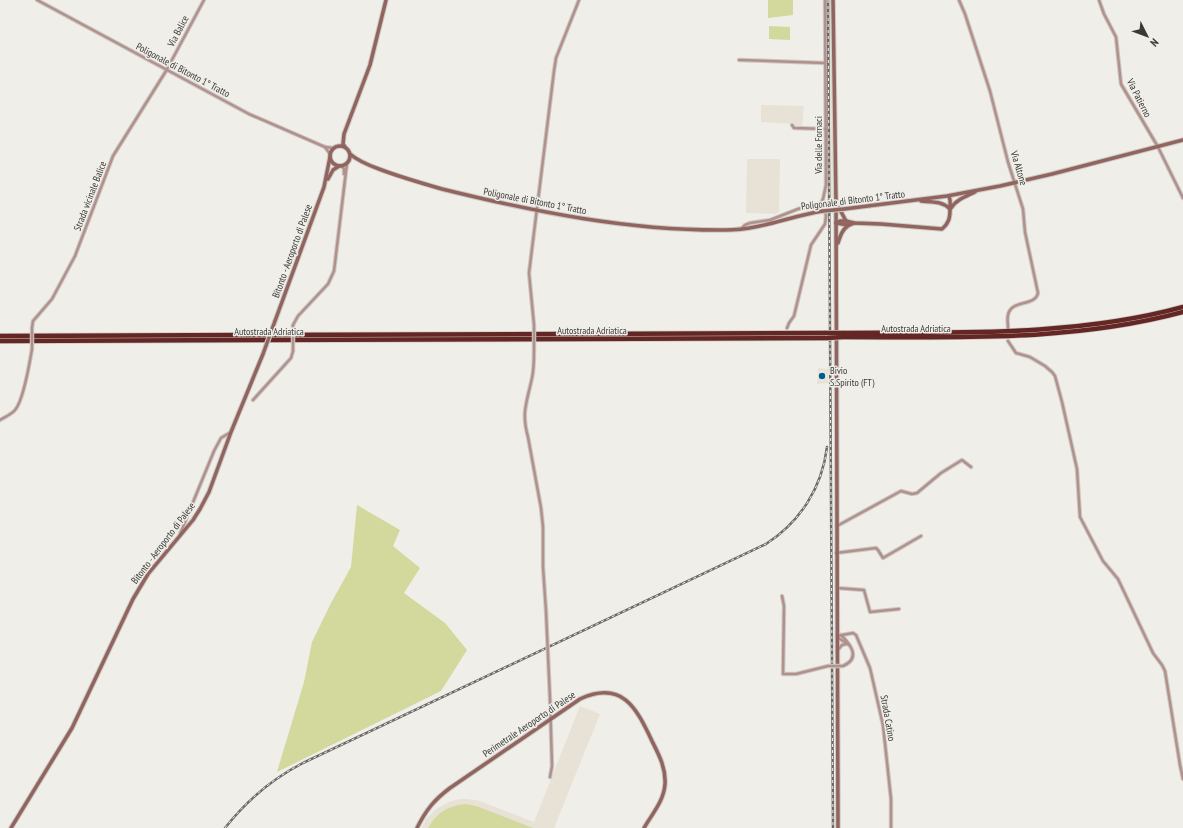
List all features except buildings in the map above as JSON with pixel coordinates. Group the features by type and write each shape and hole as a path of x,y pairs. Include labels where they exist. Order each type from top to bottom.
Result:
{"highway":[{"name":"Autostrada Adriatica","path":"843,335 1049,329 1114,321 1183,307"},
{"name":"Autostrada Adriatica","path":"0,336 843,335 1003,337 1116,326 1183,312"},
{"name":"Autostrada Adriatica","path":"0,341 826,335"}],"main road":[{"path":"360,161 350,154 343,144 344,134 368,69 386,0"},
{"path":"834,0 836,202 836,588 839,636 837,652 838,828"},
{"path":"324,187 330,156 344,134"},
{"name":"Poligonale di Bitonto 1° Tratto","path":"360,161 403,179 537,211 650,227 726,230 757,227 795,216 824,211 949,196 1014,183 1183,140"},
{"path":"334,148 340,146 345,147"},
{"path":"348,162 350,154"},
{"path":"330,156 333,163 340,166"},
{"path":"324,187 333,170 348,162 360,161"},
{"name":"Bitonto - Aeroporto di Palese","path":"11,828 72,728 133,598 148,574 193,520 209,492 231,432 263,354 324,187"},
{"path":"950,209 953,204 962,198 982,189"},
{"path":"836,223 846,221 854,223 942,229 950,220 951,201 949,196"},
{"path":"912,201 937,202 946,205 950,209"},
{"path":"836,202 842,216 846,221"},
{"path":"836,223 849,225"},
{"path":"836,248 845,227 854,223"},
{"name":"Perimetrale Aeroporto di Palese","path":"417,828 424,814 432,803 441,795 580,698 598,692 608,692 619,696 633,706 660,758 664,770 665,784 661,798 644,828"}],"street":[{"name":"Poligonale di Bitonto 1° Tratto","path":"37,0 249,114 325,147"},
{"name":"Via Balice","path":"166,70 204,0"},
{"path":"550,777 552,766 543,567 543,528 541,508 525,426 524,413 532,376 534,350 534,325 529,273 556,58 579,0"},
{"name":"Via delle Fornaci","path":"787,328 794,316 812,246 825,224 826,216 823,199 826,185 825,0"},
{"name":"Via Altone","path":"959,0 990,91 1008,162 1022,209 1038,293 1034,299 1016,305 1010,309 1007,317 1008,328"},
{"name":"Via Patierno","path":"1099,0 1104,14 1116,37 1121,84 1158,147 1183,198"},
{"path":"739,60 825,63"},
{"name":"Strada vicinale Balice","path":"0,420 14,411 19,404 32,349 33,321 52,299 75,256 114,156 166,70"},
{"path":"792,125 794,128 826,129"},
{"path":"325,147 334,148"},
{"path":"325,147 330,156"},
{"path":"344,176 348,162"},
{"path":"253,400 291,358 293,351 293,326 298,316 328,284 334,271 344,176 344,169 340,166"},
{"path":"741,229 750,223 770,220 798,209 820,204 823,199"},
{"path":"1008,341 1016,353 1030,357 1045,366 1055,376 1077,469 1080,517 1103,561 1118,579 1153,653 1165,671 1183,779"},
{"path":"179,536 214,451 221,438 231,432"},
{"path":"836,526 901,491 912,494 917,493 942,473 962,460 971,467"},
{"path":"836,553 876,548 883,558 920,536"},
{"path":"836,588 864,590 870,612 899,609"},
{"path":"782,596 784,606 784,674 796,674 828,666 843,666 847,664 853,656 853,652 850,645 839,636"},
{"name":"Strada Catino","path":"847,634 853,633 856,635 870,668 882,725 886,753 891,799 891,828"},
{"path":"837,652 846,642 847,634 839,636"}],"shaded area":[{"path":"827,0 832,0 833,208 827,208"},
{"path":"761,105 804,106 802,127 796,127 794,124 761,122"},
{"path":"747,159 780,159 780,211 776,214 746,213"},
{"path":"818,368 829,369 828,383 817,384"},
{"path":"580,706 600,714 554,828 422,828 426,819 435,810 448,802 460,799 480,801 534,822"}],"green space":[{"path":"768,0 793,0 793,15 768,18"},
{"path":"769,26 790,27 790,40 769,39"},
{"path":"357,505 400,530 393,546 420,568 404,593 445,623 467,650 441,691 277,772 304,682 312,642 351,567"},
{"path":"466,804 476,806 533,828 428,828 439,814 454,806"}],"railway":[{"path":"828,0 833,828"},
{"path":"225,828 242,808 270,783 303,763 766,544 789,525 807,503 820,476 827,447"}],"place":[{"name":"Bivio S.Spirito (FT)","path":"822,376"}]}
